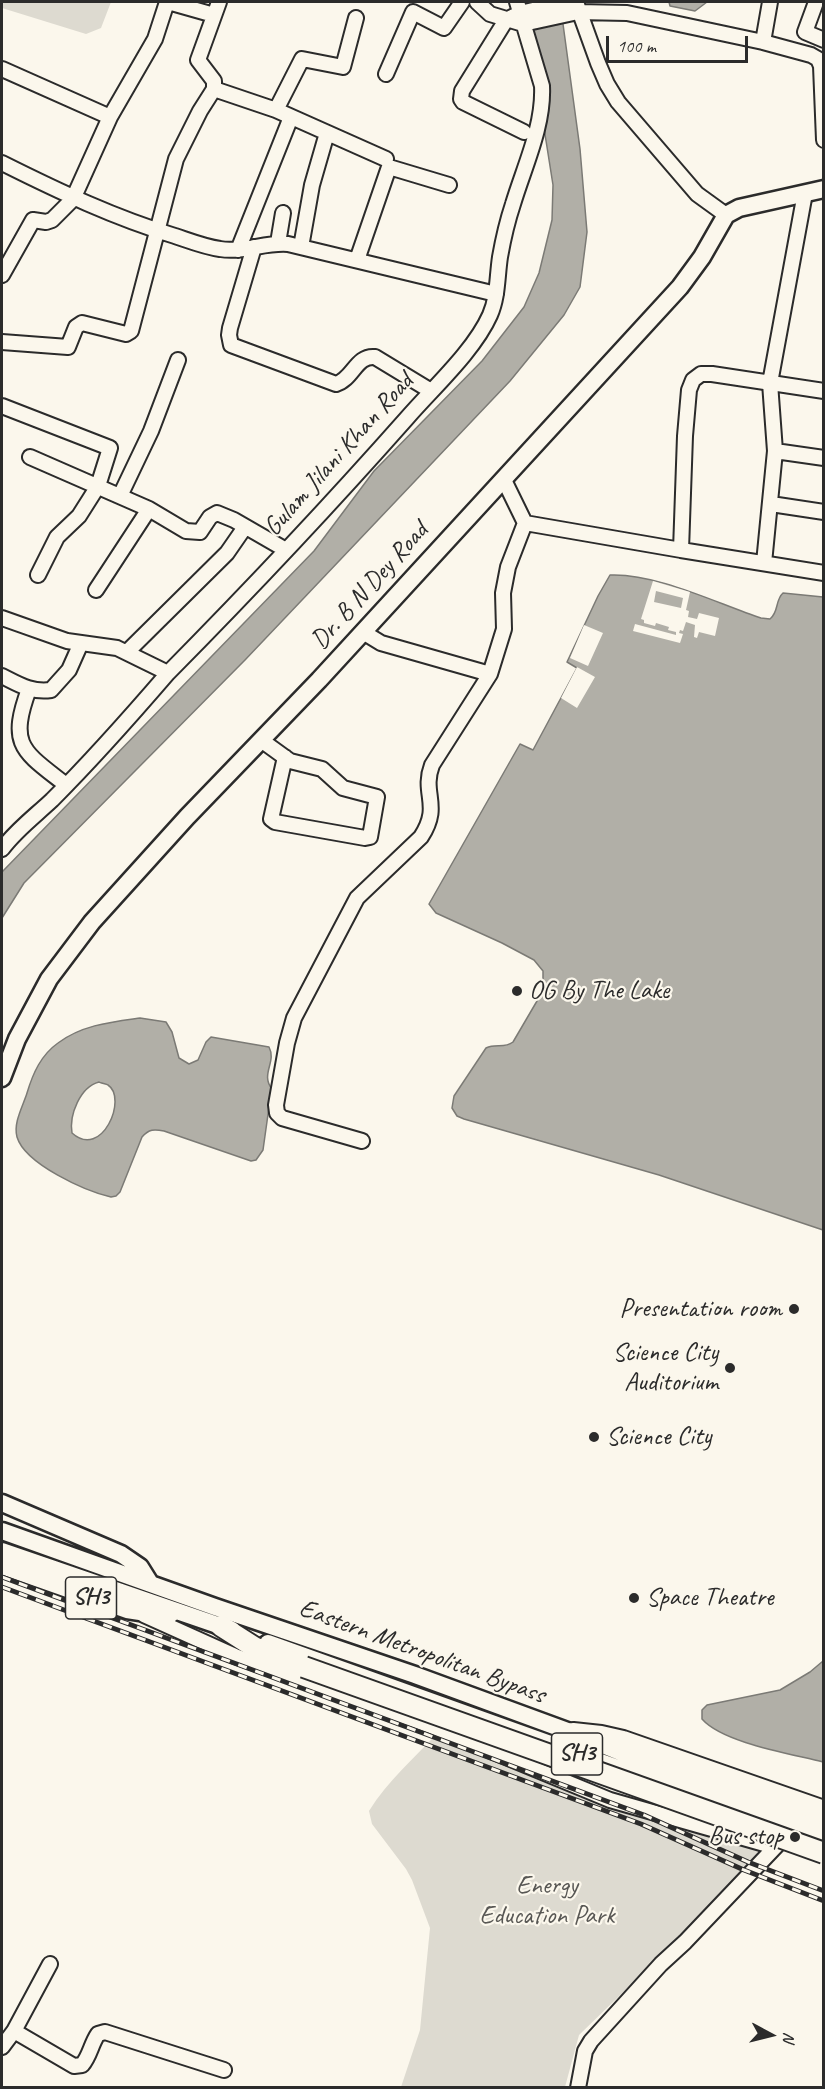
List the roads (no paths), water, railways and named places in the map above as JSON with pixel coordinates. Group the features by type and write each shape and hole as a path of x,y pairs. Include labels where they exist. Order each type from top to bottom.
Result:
{"highway":[{"path":"221,1626 254,1647 304,1667 824,1853"},
{"path":"573,1733 623,1741 824,1810"}],"main road":[{"path":"726,215 738,208 824,189"},
{"name":"Dr. B N Dey Road","path":"2,1078 8,1059 49,979 77,941 124,886 363,632 681,287 702,257 726,215"},
{"name":"SH3","path":"2,1503 121,1554 140,1567 150,1583"},
{"name":"Eastern Metropolitan Bypass","path":"2,1531 415,1675 674,1773 824,1825"},
{"path":"2,1551 184,1614"},
{"name":"SH3","path":"2,1566 139,1613 184,1614 221,1626 824,1842"}],"street":[{"path":"2,275 33,220 46,222 52,220 73,199 110,117 151,47 167,2 214,15"},
{"path":"2,342 68,347 71,345 76,327 82,323 130,333 176,159 200,111 214,89 213,81 198,60 219,2"},
{"path":"386,74 413,12 444,28 462,2"},
{"path":"477,2 490,14 506,20 525,14 570,6 627,7 811,55 818,59 821,66 824,140"},
{"path":"764,42 770,2"},
{"path":"816,2 805,32 824,40"},
{"path":"570,6 618,102 697,194 726,215"},
{"name":"Gulam Jilani Khan Road","path":"2,849 12,836 66,785 168,673 368,462 482,330 491,314 508,219 537,126 542,100 542,86 525,14"},
{"path":"276,110 302,59 343,68 356,18"},
{"path":"506,20 462,91 461,99 524,132"},
{"path":"2,69 110,117"},
{"path":"214,89 276,110 386,159"},
{"path":"238,250 291,117"},
{"path":"301,247 312,185 327,133"},
{"path":"2,163 73,199 158,231 218,249 238,250 278,243 496,294"},
{"path":"357,260 389,167 449,185"},
{"path":"764,563 775,451 770,383 805,193"},
{"path":"278,243 283,213"},
{"path":"254,247 230,328 231,345 336,384 343,382 362,359 368,356 375,357 431,391"},
{"path":"120,496 151,430 178,360"},
{"path":"681,550 689,390 693,380 701,374 712,374 824,391"},
{"path":"2,406 110,448 98,486 79,516 57,537 38,574"},
{"path":"775,451 824,458"},
{"path":"30,457 149,509 186,531 200,532 210,517 217,513 286,550"},
{"path":"362,1140 282,1118 277,1113 276,1105 289,1033 294,1018 357,898 421,837 427,828 432,809 428,780 432,765 490,674 504,629 503,593 508,567 525,523 504,480"},
{"path":"771,504 824,512"},
{"path":"96,590 149,509"},
{"path":"525,523 824,573"},
{"path":"128,652 227,553 245,527"},
{"path":"2,618 67,641 117,648 168,673"},
{"path":"363,632 381,643 490,674"},
{"path":"2,676 29,689 51,690 69,670 81,643"},
{"path":"29,689 18,732 31,757 66,785"},
{"path":"261,740 285,757 290,761 322,769 343,788 378,797 370,837 275,822 271,819 285,757"},
{"path":"139,1613 235,1656 433,1727 610,1800 775,1847"},
{"path":"578,2088 585,2051 591,2041 661,1964 792,1831"},
{"path":"2,2047 14,2031 50,1964"},
{"path":"14,2031 74,2066 82,2065 86,2061 95,2037 105,2032 224,2070"}],"railway":[{"path":"2,1577 644,1815 748,1862 824,1891"},
{"path":"2,1587 641,1824 744,1870 824,1901"}],"place":[{"name":"OG By The Lake","path":"517,991"},
{"name":"Presentation room","path":"794,1309"},
{"name":"Science City Auditorium","path":"730,1368"},
{"name":"Science City","path":"594,1437"},
{"name":"Space Theatre","path":"634,1598"},
{"name":"Bus stop","path":"795,1837"}],"park label":[{"name":"Energy Education Park","path":"547,1900"}]}
